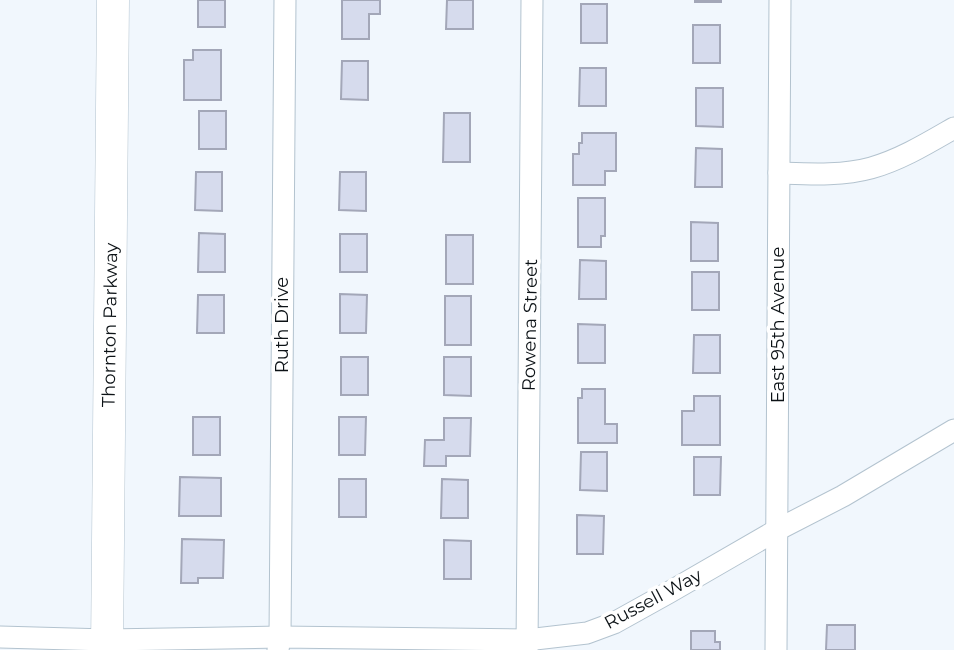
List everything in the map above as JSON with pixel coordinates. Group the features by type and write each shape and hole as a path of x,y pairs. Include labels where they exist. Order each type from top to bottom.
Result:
{"main road":[{"name":"Thornton Parkway","path":"107,645 113,0"}],"street":[{"name":"Ruth Drive","path":"279,643 285,0"},
{"name":"Rowena Street","path":"527,645 532,0"},
{"name":"East 95th Avenue","path":"776,650 780,0"},
{"path":"779,173 852,172 871,168 895,159 954,128"},
{"name":"Russell Way","path":"0,637 107,645 527,645 587,632 614,623 777,530 843,496 954,430"}],"building":[{"path":"198,0 225,0 225,27 198,27"},
{"path":"342,0 380,0 380,14 369,14 369,39 342,39"},
{"path":"447,0 473,0 473,29 446,29"},
{"path":"721,0 721,2 695,2"},
{"path":"581,4 607,4 607,43 581,43"},
{"path":"693,25 720,25 720,63 693,63"},
{"path":"193,50 221,50 221,100 184,100 184,60 193,60"},
{"path":"342,61 368,61 368,100 341,99"},
{"path":"580,68 606,68 606,106 579,106"},
{"path":"696,88 723,88 723,127 696,126"},
{"path":"199,111 226,111 226,149 199,149"},
{"path":"444,113 470,113 470,162 443,162"},
{"path":"582,133 616,133 616,171 605,171 605,185 573,185 573,154 579,154"},
{"path":"696,148 722,149 722,187 695,187"},
{"path":"196,172 222,172 222,211 195,210"},
{"path":"340,172 366,172 366,211 339,210"},
{"path":"578,198 605,198 605,236 601,236 601,247 578,247"},
{"path":"691,222 718,223 718,261 691,261"},
{"path":"199,233 225,234 225,272 198,272"},
{"path":"340,234 367,234 367,272 340,272"},
{"path":"446,235 473,235 473,284 446,284"},
{"path":"580,260 606,261 606,299 579,299"},
{"path":"692,272 719,272 719,310 692,310"},
{"path":"340,294 367,295 366,333 340,333"},
{"path":"198,295 224,295 224,333 197,333"},
{"path":"445,296 471,296 471,345 445,345"},
{"path":"578,324 605,325 605,363 578,363"},
{"path":"694,335 720,335 720,373 693,373"},
{"path":"341,357 368,357 368,395 341,395"},
{"path":"444,357 471,357 471,396 444,395"},
{"path":"582,389 605,389 605,424 617,424 617,443 578,443 578,398 582,398"},
{"path":"694,396 720,396 720,445 682,445 682,411 694,411"},
{"path":"193,417 220,417 220,455 193,455"},
{"path":"339,417 366,417 365,455 339,455"},
{"path":"444,418 471,418 470,456 446,456 446,466 424,466 425,440 444,440"},
{"path":"581,452 607,452 607,491 580,490"},
{"path":"694,457 721,457 720,495 694,495"},
{"path":"180,477 221,478 221,516 179,516"},
{"path":"339,479 366,479 366,517 339,517"},
{"path":"442,479 468,480 468,518 441,518"},
{"path":"577,515 604,516 603,554 577,554"},
{"path":"182,539 224,540 223,578 198,578 198,583 181,583"},
{"path":"444,540 471,541 471,579 444,579"},
{"path":"827,625 855,625 855,650 826,650"},
{"path":"691,631 715,631 715,642 720,642 720,650 691,650"}]}
